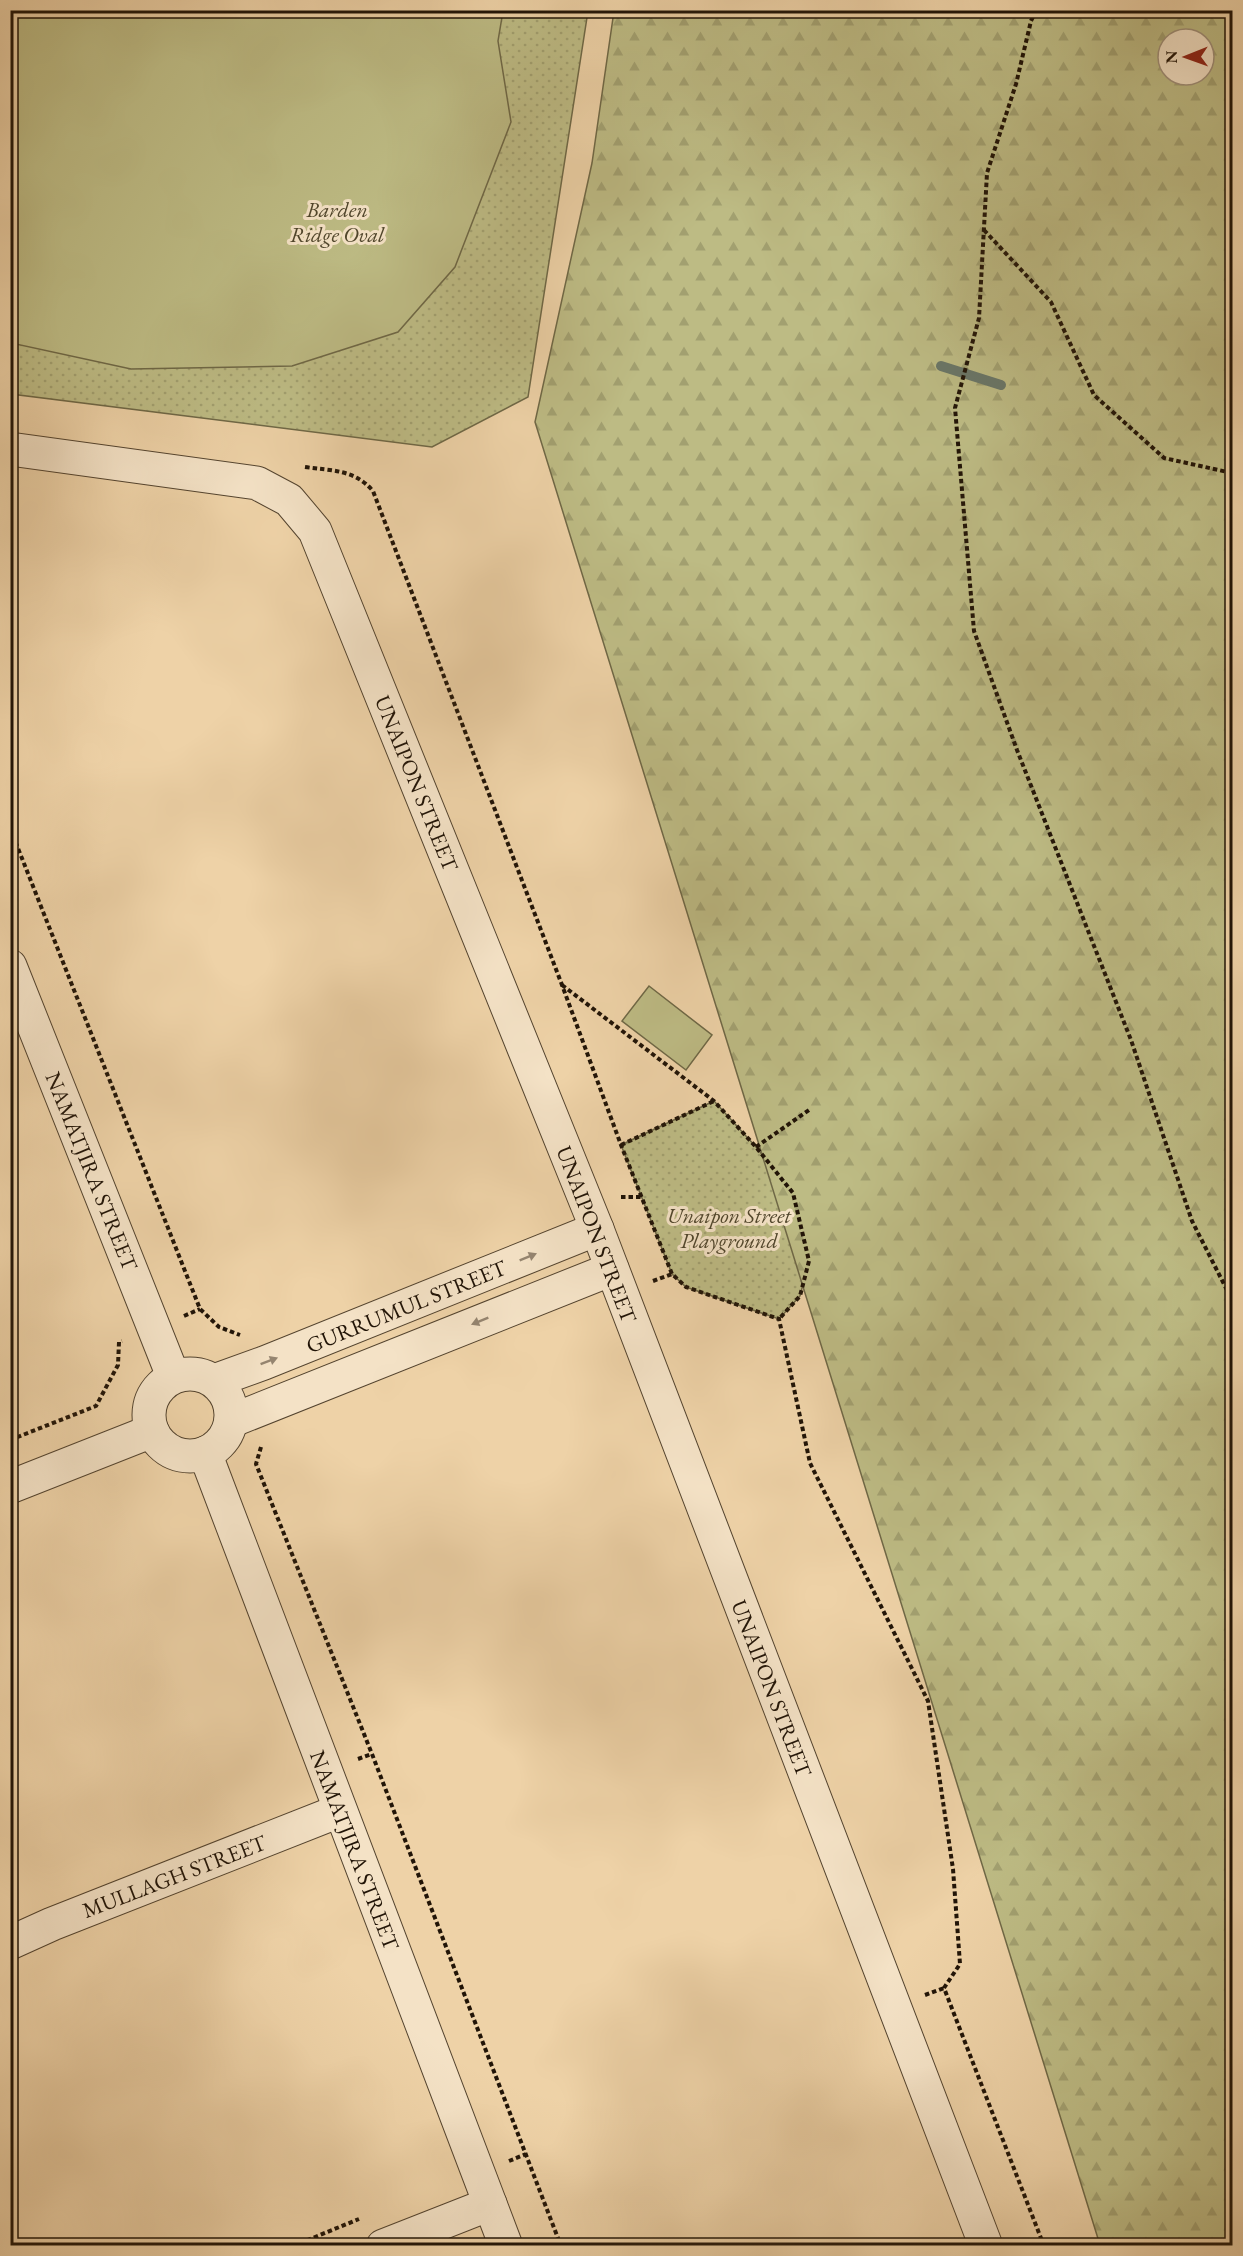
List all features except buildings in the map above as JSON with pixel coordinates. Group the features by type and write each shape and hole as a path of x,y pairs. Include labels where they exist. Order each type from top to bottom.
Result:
{"street":[{"name":"UNAIPON STREET","path":"10,450 257,483 289,500 315,531 597,1229 986,2246"},
{"name":"NAMATJIRA STREET","path":"10,966 173,1376"},
{"name":"GURRUMUL STREET","path":"214,1381 597,1229"},
{"name":"GURRUMUL STREET","path":"231,1421 612,1269"},
{"path":"187,1373 201,1375 214,1381 228,1399 231,1421 222,1440 205,1453 193,1456 180,1455 168,1450 152,1431 149,1418 154,1393 162,1383 173,1376 187,1373"},
{"path":"10,1487 152,1431"},
{"name":"NAMATJIRA STREET","path":"205,1453 506,2246"},
{"name":"MULLAGH STREET","path":"10,1943 52,1924 339,1811"},
{"path":"383,2246 490,2204"}],"path":[{"path":"1030,10 1031,21"},
{"path":"1036,10 1031,21 1016,84 987,173 979,318 955,408 974,631 1017,750 1131,1040 1192,1221 1233,1300"},
{"path":"984,230 1051,302 1094,394 1164,458 1233,473"},
{"path":"304,467 351,474 364,480 374,491 672,1274 686,1287 779,1319"},
{"path":"10,828 200,1309 219,1327 247,1337"},
{"path":"562,985 714,1101 756,1147 793,1193 809,1261 800,1296 779,1319"},
{"path":"621,1145 714,1101"},
{"path":"756,1147 809,1110"},
{"path":"10,1440 96,1406 118,1365 119,1342 200,1309"},
{"path":"779,1319 810,1463 928,1701 953,1869 960,1964 944,1988 1044,2246"},
{"path":"261,1446 256,1464 368,1744 561,2246"}],"green space":[{"name":"Barden Ridge Oval","path":"10,11 503,11 498,41 511,122 455,267 398,332 292,366 131,369 11,343"},
{"name":"Barden Ridge Oval","path":"11,11 588,11 528,397 432,447 11,394"},
{"path":"614,11 1232,11 1232,2245 1100,2245 535,422 592,163"},
{"path":"649,986 712,1035 686,1070 622,1021"},
{"name":"Unaipon Street Playground","path":"714,1101 756,1147 793,1193 809,1261 800,1296 779,1319 686,1287 672,1274 621,1145"}],"waterway":[{"path":"941,366 1001,385"}]}
